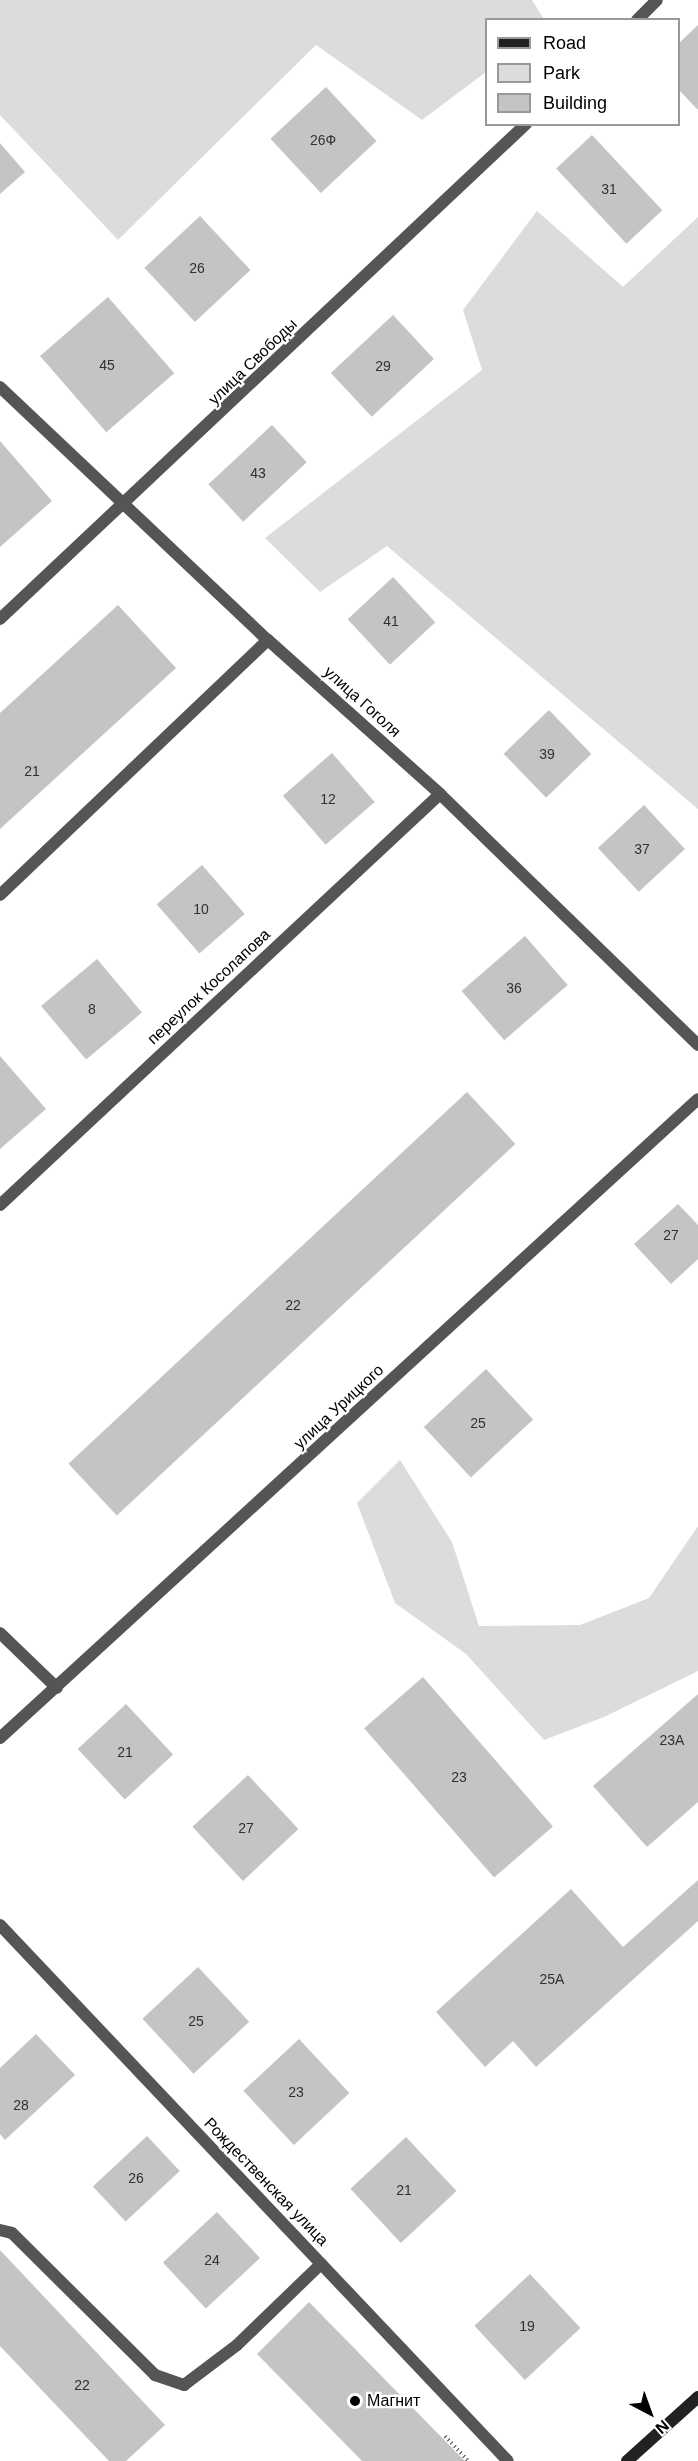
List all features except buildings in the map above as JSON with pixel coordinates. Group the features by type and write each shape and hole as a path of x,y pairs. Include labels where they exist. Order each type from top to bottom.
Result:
{"main road":[{"path":"627,2461 698,2397"}],"street":[{"path":"639,18 657,0"},
{"name":"улица Свободы","path":"0,619 126,506 524,126"},
{"name":"улица Гоголя","path":"0,387 268,640 440,794 698,1045"},
{"path":"0,895 268,640"},
{"name":"переулок Косолапова","path":"0,1205 440,794"},
{"name":"улица Урицкого","path":"0,1738 698,1099"},
{"path":"0,1633 57,1688"},
{"name":"Рождественская улица","path":"0,1925 508,2461"},
{"path":"0,2230 12,2233 155,2375 184,2385 237,2345 321,2264"}],"path":[{"path":"445,2436 468,2461"}],"green space":[{"path":"0,0 532,0 543,18 485,18 485,73 422,120 316,45 118,240 0,115"},
{"path":"537,211 623,287 698,217 698,809 387,546 320,592 265,538 482,370 463,310"},
{"path":"400,1460 452,1542 479,1626 580,1625 649,1598 698,1526 698,1671 604,1717 544,1740 466,1654 395,1603 357,1503"}],"place":[{"name":"Магнит","path":"355,2401"}]}
